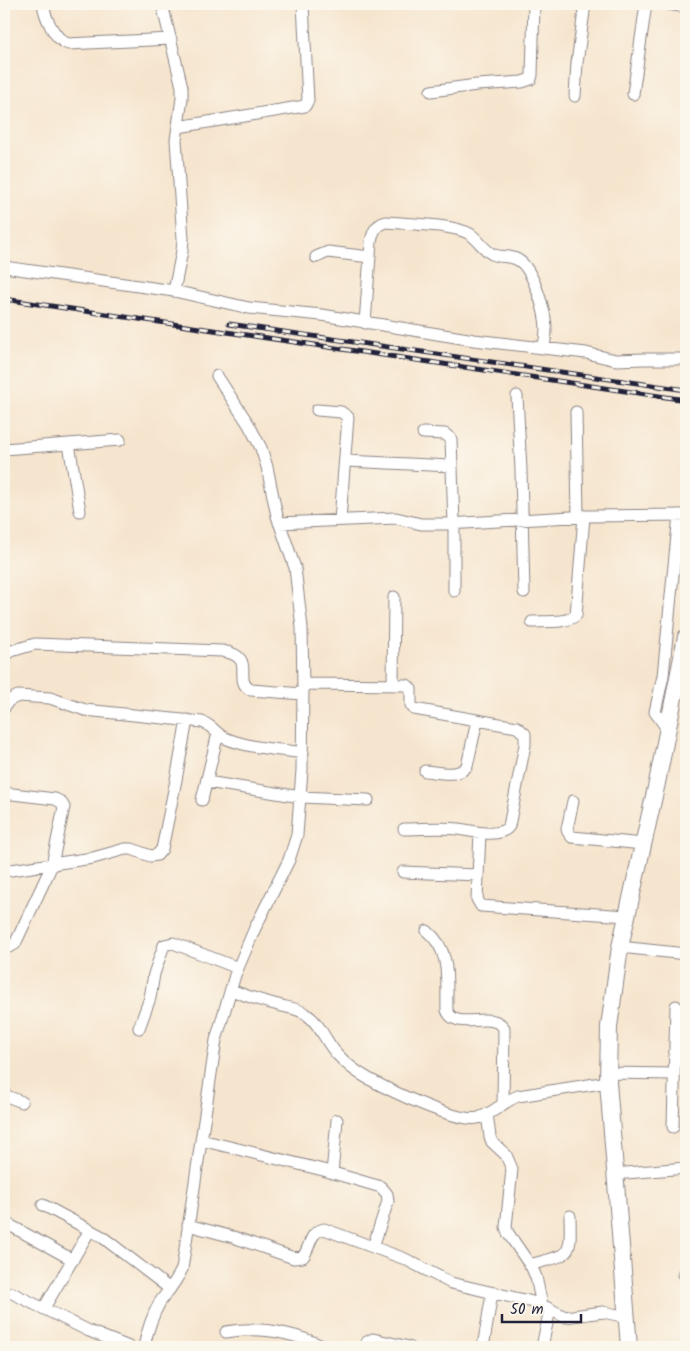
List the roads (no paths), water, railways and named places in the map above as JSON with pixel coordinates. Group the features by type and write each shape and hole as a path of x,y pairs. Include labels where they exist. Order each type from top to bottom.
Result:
{"highway":[{"path":"629,1347 614,1174 608,1077 609,1027 620,947 668,730 686,637"}],"street":[{"path":"43,4 57,36 62,42 68,44 171,40"},
{"path":"162,4 182,87 176,154 183,238 174,292"},
{"path":"178,127 305,106 308,100 303,4"},
{"path":"431,91 522,82 530,79 532,75 534,4"},
{"path":"575,96 576,63 585,4"},
{"path":"633,94 646,4"},
{"path":"669,4 686,7"},
{"path":"365,323 373,232 380,223 449,228 462,230 472,235 493,255 518,259 530,274 545,317 546,337 543,348"},
{"path":"316,257 328,252 370,257"},
{"path":"4,267 174,292 249,308 322,315 474,340 586,353 616,360 686,359"},
{"path":"144,1347 149,1326 155,1312 177,1280 182,1269 216,1040 238,968 255,928 289,860 297,835 301,797 303,689 298,584 295,568 279,523 267,467 260,448 217,376"},
{"path":"517,396 520,432 524,592"},
{"path":"316,410 341,412 348,417 340,520"},
{"path":"532,622 567,620 576,615 581,516 576,412"},
{"path":"423,433 448,435 451,443 454,591"},
{"path":"4,449 120,440"},
{"path":"69,444 80,510"},
{"path":"346,461 451,466"},
{"path":"279,523 396,518 421,524 454,524 581,516 683,515 663,676 655,712 668,730"},
{"path":"393,684 394,597"},
{"path":"4,657 11,651 35,644 222,651 233,653 240,659 244,685 251,690 393,684 409,686 411,705 414,709 517,727 525,734 526,739 508,826 504,830 480,833 459,829 404,829"},
{"path":"4,707 8,701 18,696 50,698 85,710 187,720 209,724 218,733 233,741 303,753"},
{"path":"4,870 101,857 125,849 132,849 150,856 158,855 164,840 187,720"},
{"path":"425,771 457,773 464,770 467,766 477,721"},
{"path":"202,800 218,733"},
{"path":"206,782 301,797 368,800"},
{"path":"4,793 55,799 64,804 64,814 52,865 15,944 9,947 4,946"},
{"path":"573,801 567,828 572,837 643,844"},
{"path":"480,833 477,899 480,906 627,916"},
{"path":"403,872 478,875"},
{"path":"427,931 438,941 445,958 446,1010 451,1018 454,1020 495,1021 504,1028 503,1104"},
{"path":"139,1028 150,998 154,974 164,945 172,943 238,968"},
{"path":"620,947 686,954"},
{"path":"231,990 258,1000 296,1008 305,1013 312,1018 334,1052 353,1068 368,1078 415,1100 459,1117 478,1118 518,1096 608,1077 673,1074"},
{"path":"673,1127 676,1006"},
{"path":"4,1095 22,1102"},
{"path":"487,1114 492,1142 506,1155 512,1169 506,1227 536,1277 546,1307 542,1347"},
{"path":"332,1173 337,1120"},
{"path":"201,1140 381,1187 387,1194 388,1201 373,1247"},
{"path":"614,1174 686,1168"},
{"path":"43,1205 90,1230 170,1289"},
{"path":"530,1266 561,1256 568,1251 570,1245 570,1216"},
{"path":"4,1222 73,1260"},
{"path":"188,1225 242,1240 294,1258 303,1257 312,1236 319,1230 324,1229 405,1258 451,1283 546,1307 565,1317 603,1312 627,1316"},
{"path":"44,1308 90,1230"},
{"path":"12,1293 89,1331 129,1347"},
{"path":"483,1347 492,1294"},
{"path":"226,1332 243,1329 274,1330 293,1334 309,1344 324,1347"},
{"path":"365,1347 367,1342 373,1339 409,1347"}],"railway":[{"path":"4,299 686,400"},
{"path":"229,324 686,390"}]}
